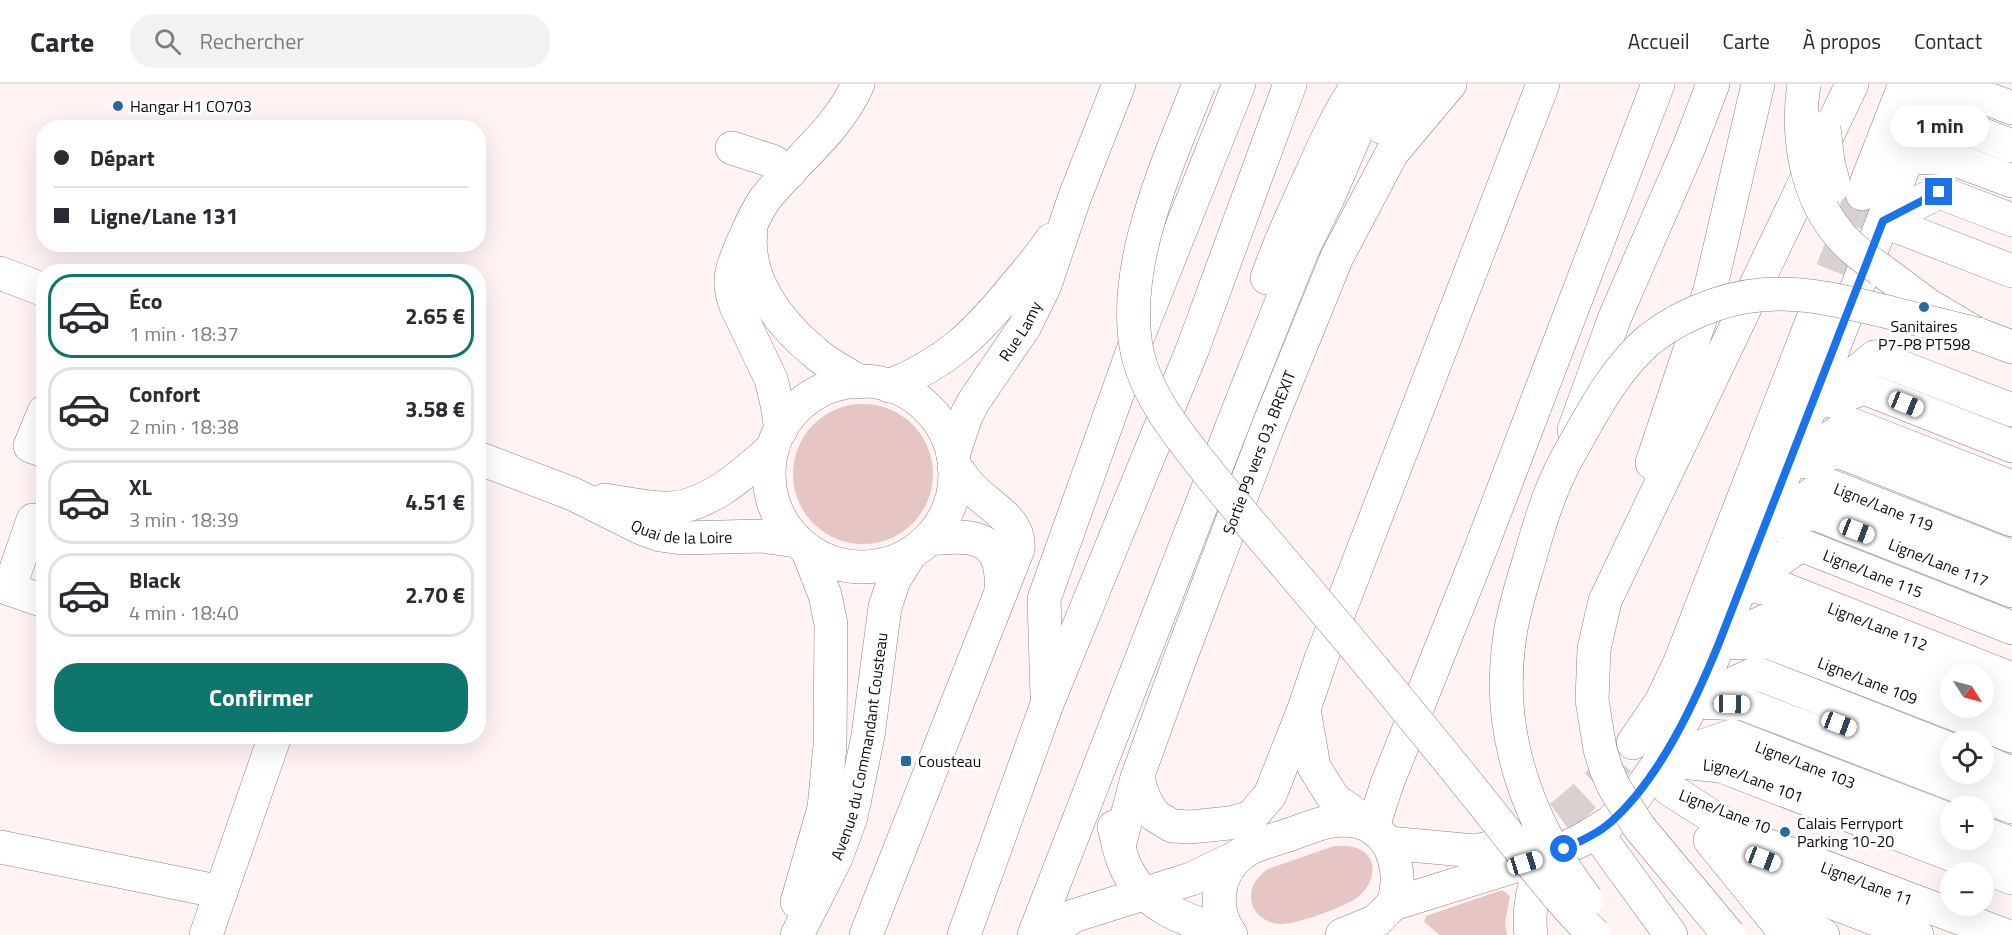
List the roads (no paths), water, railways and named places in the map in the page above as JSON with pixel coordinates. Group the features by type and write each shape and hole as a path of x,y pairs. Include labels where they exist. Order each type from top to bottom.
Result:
{"street":[{"path":"858,84 841,115 767,197 753,220 732,272 730,287 740,314 771,379 777,404 777,439 769,472 772,498 782,521 802,545 828,561 845,566 863,567 887,564 919,547 962,536 974,538 985,544 995,554 1000,562 1001,589"},
{"name":"Rue Lamy","path":"953,460 966,416 974,401 1016,341 1039,300 1055,261 1074,199 1119,84"},
{"path":"1199,84 1158,192 1143,236 1137,265 1134,293 1135,327 1138,355 1146,379 1171,424 1235,505 1392,691 1564,904 1595,935"},
{"path":"1047,704 1044,599 1137,339 1239,84"},
{"path":"1327,200 1415,84"},
{"name":"Sortie P9 vers O3, BREXIT","path":"1119,846 1137,778 1180,659 1259,451 1337,257 1392,153 1450,84"},
{"path":"1137,778 1145,800 1154,815 1172,826 1190,827 1230,823 1251,817 1270,795 1544,84"},
{"path":"1380,835 1387,784 1478,558 1658,84"},
{"path":"1614,935 1564,868 1539,822 1519,771 1508,718 1506,666 1510,633 1532,549 1592,377 1615,317 1689,147 1713,84"},
{"path":"1729,935 1640,827 1614,787 1600,749 1592,700 1594,649 1605,601 1710,290 1758,84"},
{"path":"1803,84 1801,133 1810,180 1838,234 1860,255 1928,305 1977,334"},
{"path":"1829,84 1824,128 1831,173 1841,203 1881,270"},
{"path":"1605,601 1852,84"},
{"path":"1932,87 1976,84"},
{"path":"1993,84 2012,92"},
{"path":"1034,935 1293,273 1356,134 1364,85"},
{"path":"1159,616 1230,384 1272,265 1338,118 1364,85"},
{"path":"1370,926 1564,849 1611,822 1659,776 1719,643 1908,157 1932,87"},
{"path":"1932,87 1978,95 2012,108"},
{"path":"1932,87 2012,127"},
{"path":"1862,194 1932,87"},
{"path":"964,935 1047,704 1193,348 1289,92"},
{"path":"1908,157 1965,128 2012,146"},
{"path":"1908,157 1960,142 2012,163"},
{"path":"732,148 772,161 790,172"},
{"path":"1908,157 1953,159 2012,181"},
{"path":"1908,157 2012,197"},
{"path":"1883,221 1939,192 2012,220"},
{"name":"Rue Lamy","path":"874,384 918,374 965,341 998,307 1041,254 1074,199"},
{"path":"1883,221 1934,207 2012,237"},
{"path":"753,220 750,244 752,262 759,282 776,312 793,332 813,352 874,384 911,396 930,411 945,432 953,460 953,490 948,508 937,529 919,547"},
{"path":"1883,221 1928,222 2012,254"},
{"path":"1883,221 2012,271"},
{"path":"0,273 36,287"},
{"path":"1558,474 1596,406 1630,360 1649,340 1671,325 1692,313 1716,304 1761,294 1809,294 1977,334 2012,347"},
{"path":"1633,743 1661,702 1680,662 1814,316"},
{"path":"1811,408 1875,357 2012,410"},
{"path":"1811,408 1869,373 2012,429"},
{"path":"777,439 792,414 811,397 834,386 874,384"},
{"path":"1811,408 1864,388 2012,446"},
{"path":"1811,408 1860,402 2012,462"},
{"path":"1788,467 1850,424 2012,487"},
{"path":"36,431 30,446 36,448"},
{"path":"1788,467 1844,438 2012,503"},
{"name":"Quai de la Loire","path":"573,494 649,507 686,506 719,490 747,471 777,439"},
{"path":"1788,467 1838,452 2012,520"},
{"path":"866,935 1001,589 1017,555 1018,537 1009,522 977,493 953,460"},
{"name":"Quai de la Loire","path":"486,461 573,494 641,528 672,537 762,536 802,545"},
{"path":"1788,467 1832,468 2012,537"},
{"name":"Ligne/Lane 119","path":"1763,530 1826,484 2012,557"},
{"path":"1763,530 1820,500 2012,575"},
{"name":"Ligne/Lane 117","path":"1763,530 1813,513 2012,591"},
{"path":"36,521 33,520 9,589 36,598"},
{"path":"1763,530 1808,527 2012,608"},
{"name":"Avenue du Commandant Cousteau","path":"786,935 818,834 824,808 829,762 831,624 825,595 802,545"},
{"name":"Ligne/Lane 115","path":"1741,586 1801,545 2012,628"},
{"name":"Avenue du Commandant Cousteau","path":"797,935 836,858 851,817 868,736 885,607 894,580 919,547"},
{"path":"1741,586 1795,562 2012,646"},
{"path":"1741,586 1790,576 2012,663"},
{"name":"Ligne/Lane 112","path":"1741,586 1784,589 2012,679"},
{"path":"1719,643 1779,615 1940,676"},
{"path":"1719,643 1774,629 1940,692"},
{"name":"Ligne/Lane 109","path":"1719,643 1768,642 2012,736"},
{"path":"1719,643 1762,657 1950,730"},
{"path":"1693,702 1756,674 1940,745"},
{"path":"1693,702 1750,690 1940,763"},
{"path":"1994,697 2012,704"},
{"path":"1693,702 1940,797"},
{"path":"1693,702 1744,704 2012,807"},
{"path":"1304,710 1314,767 1334,799 1380,835 1394,855 1398,872 1398,889 1370,926"},
{"path":"1994,713 2012,720"},
{"name":"Ligne/Lane 103","path":"1659,776 1732,736 1940,816"},
{"path":"206,935 272,744"},
{"path":"1108,747 1112,816 1125,866 1144,893 1157,905 1210,928 1230,934"},
{"path":"1994,747 2012,754"},
{"path":"1659,776 1726,752 1940,834"},
{"name":"Ligne/Lane 101","path":"1659,776 1720,766 2012,878"},
{"path":"1994,766 2012,773"},
{"path":"1659,776 1940,868"},
{"path":"1659,776 1787,935"},
{"path":"1659,776 1784,884 1917,935"},
{"path":"1659,776 1763,859 1962,935"},
{"name":"Ligne/Lane 10","path":"1659,776 1940,891"},
{"name":"Ligne/Lane 11","path":"1659,776 1743,836 2004,935"},
{"path":"1994,784 2012,791"},
{"path":"1994,818 2012,825"},
{"path":"1048,935 1073,916 1191,879 1238,857 1249,849 1331,820 1361,822 1380,835 1475,851 1508,844"},
{"path":"1596,832 1671,935"},
{"path":"1994,837 2012,844"},
{"path":"0,847 221,892"},
{"path":"1981,850 2012,862"},
{"path":"1230,934 1222,921 1219,895 1227,870 1238,857"},
{"path":"1531,935 1532,891 1544,857"},
{"path":"1994,888 2012,895"},
{"path":"1754,895 1804,935"},
{"path":"1754,895 1811,935"},
{"path":"1754,895 1823,935"},
{"path":"1754,895 1864,935"},
{"path":"1994,912 2012,919"}],"tunnel":[{"path":"1814,316 1862,194"},
{"path":"1517,841 1567,812 1608,773 1633,743"}],"place":[{"name":"Hangar H1 CO703","path":"118,106"},
{"name":"Sanitaires P7-P8 PT598","path":"1924,307"},
{"name":"Cousteau","path":"906,761"},
{"name":"Calais Ferryport Parking 10-20","path":"1785,832"}]}
